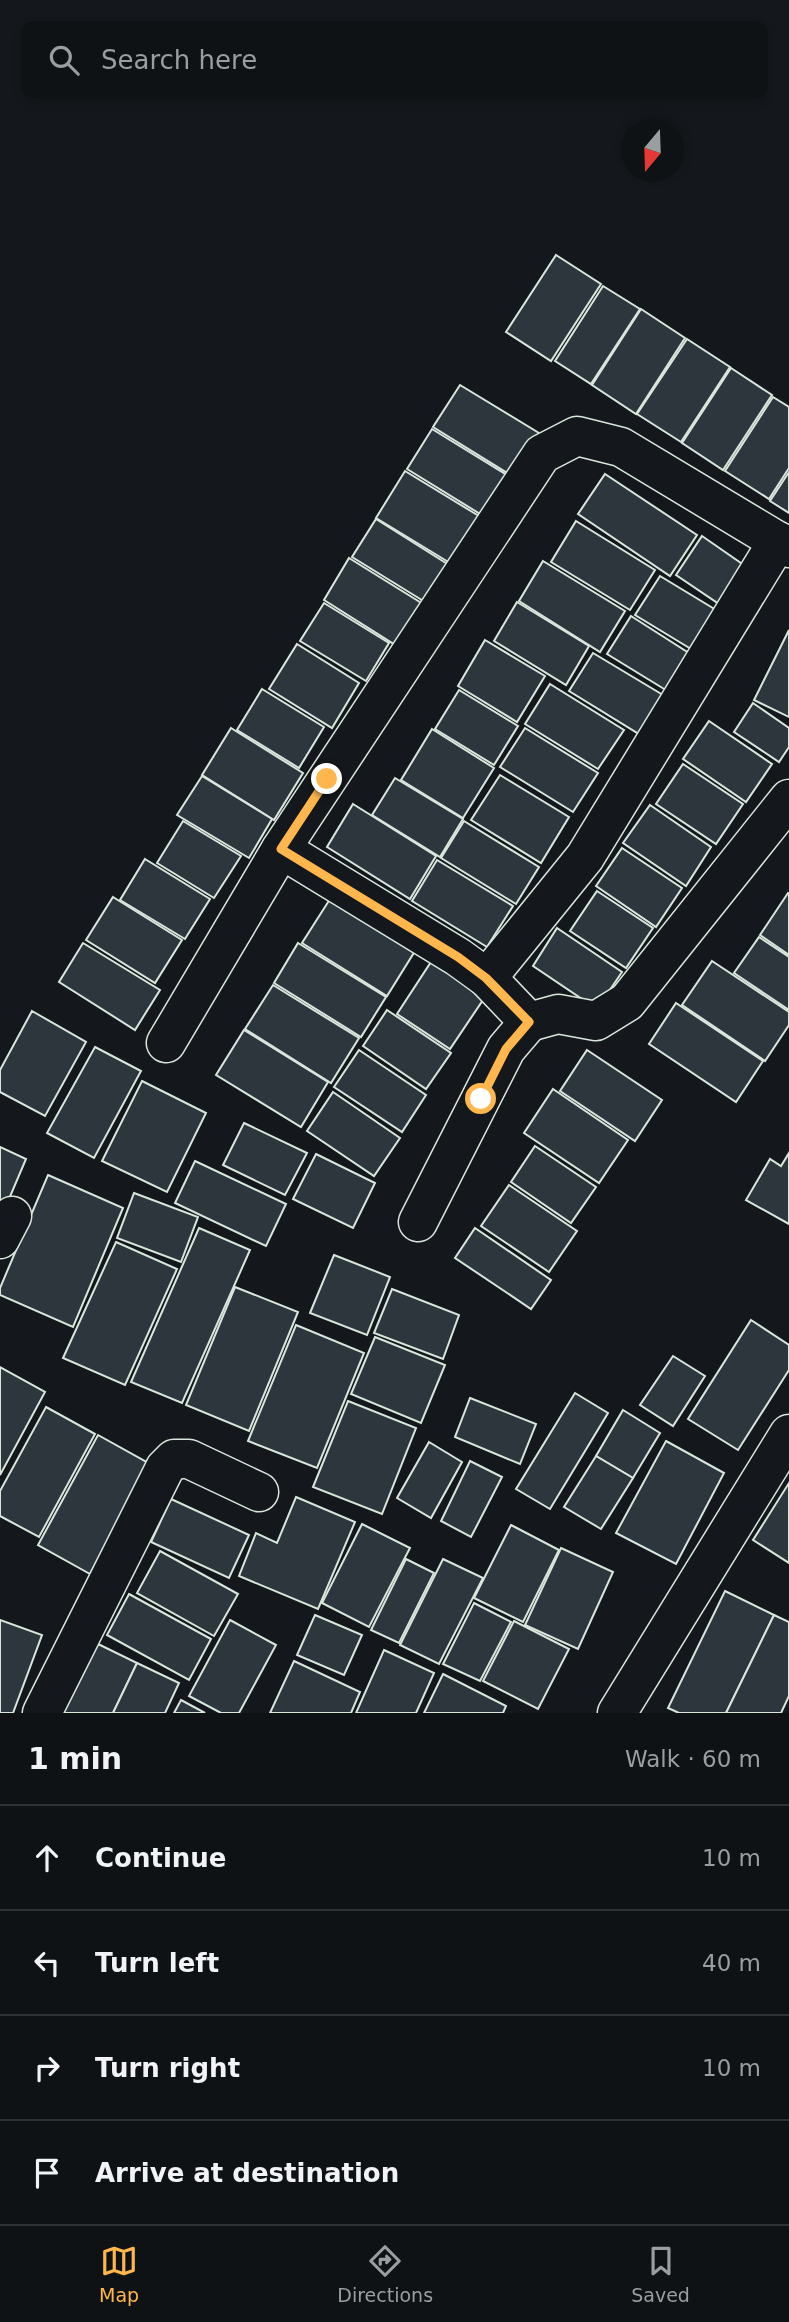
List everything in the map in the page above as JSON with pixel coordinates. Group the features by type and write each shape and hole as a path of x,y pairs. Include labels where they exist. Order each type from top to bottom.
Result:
{"street":[{"path":"166,1043 281,849 541,454 577,436 621,447 784,545 585,857 486,978"},
{"path":"418,1222 506,1049 529,1022 558,1014 596,1021 627,1002 789,799"},
{"path":"281,849 458,957 486,978 529,1022"},
{"path":"617,1713 789,1434"},
{"path":"42,1713 165,1468 174,1459 189,1460 259,1492"}],"building":[{"path":"556,255 601,284 551,361 506,332"},
{"path":"603,286 640,309 591,384 555,361"},
{"path":"641,309 685,338 636,414 592,385"},
{"path":"687,339 730,367 681,442 637,414"},
{"path":"731,368 772,395 723,470 682,443"},
{"path":"460,385 539,433 512,476 433,427"},
{"path":"773,397 789,407 789,468 769,499 725,471"},
{"path":"432,429 510,477 485,517 407,469"},
{"path":"405,471 479,516 450,563 376,518"},
{"path":"789,472 789,513 770,501"},
{"path":"605,474 697,535 670,576 578,514"},
{"path":"376,519 449,565 425,602 352,557"},
{"path":"576,521 655,570 630,610 551,562"},
{"path":"702,536 751,570 725,608 676,575"},
{"path":"349,558 423,604 397,646 324,600"},
{"path":"543,561 625,611 600,652 519,601"},
{"path":"660,576 721,613 696,652 635,615"},
{"path":"517,602 589,646 566,685 494,641"},
{"path":"324,603 389,643 366,681 300,641"},
{"path":"631,616 692,655 669,692 607,654"},
{"path":"789,630 789,717 754,700"},
{"path":"485,640 545,676 517,722 458,686"},
{"path":"297,644 359,683 332,728 269,689"},
{"path":"593,653 663,695 639,734 569,691"},
{"path":"550,684 624,730 598,769 525,724"},
{"path":"262,689 324,727 299,768 237,730"},
{"path":"459,690 518,726 494,765 435,729"},
{"path":"753,703 789,728 789,747 779,762 734,732"},
{"path":"709,721 772,764 746,802 683,759"},
{"path":"231,728 303,773 274,820 202,775"},
{"path":"525,728 598,773 573,812 500,767"},
{"path":"432,729 494,768 463,818 401,780"},
{"path":"683,764 743,804 716,844 656,804"},
{"path":"500,775 569,817 541,863 471,820"},
{"path":"202,776 272,819 249,858 177,815"},
{"path":"395,778 463,819 440,857 372,815"},
{"path":"353,804 436,856 410,899 327,847"},
{"path":"650,805 711,847 686,886 623,843"},
{"path":"183,821 241,856 214,898 157,863"},
{"path":"464,821 539,867 516,904 441,858"},
{"path":"622,848 682,888 656,927 596,886"},
{"path":"145,859 210,899 185,939 120,900"},
{"path":"437,860 513,906 487,947 412,901"},
{"path":"597,891 653,928 626,968 570,931"},
{"path":"789,894 789,955 760,935"},
{"path":"113,897 182,940 155,983 86,940"},
{"path":"330,899 415,951 387,996 302,943"},
{"path":"557,928 622,972 597,1009 533,966"},
{"path":"759,937 789,957 789,1010 734,973"},
{"path":"83,943 160,990 135,1030 59,982"},
{"path":"298,943 386,997 361,1037 274,983"},
{"path":"712,961 789,1012 789,1025 765,1061 682,1005"},
{"path":"431,962 485,997 450,1049 397,1014"},
{"path":"273,985 359,1038 331,1083 245,1029"},
{"path":"676,1003 763,1061 736,1102 649,1044"},
{"path":"387,1010 451,1053 426,1089 363,1046"},
{"path":"32,1011 86,1042 45,1116 0,1092 0,1070"},
{"path":"244,1030 328,1082 301,1127 216,1075"},
{"path":"95,1047 141,1071 94,1158 47,1133"},
{"path":"359,1050 426,1095 402,1132 334,1087"},
{"path":"587,1050 662,1100 635,1141 560,1091"},
{"path":"142,1081 206,1113 167,1192 102,1161"},
{"path":"553,1089 628,1140 599,1183 524,1133"},
{"path":"333,1092 400,1138 374,1176 307,1131"},
{"path":"244,1123 307,1153 285,1195 223,1165"},
{"path":"535,1146 596,1187 571,1223 511,1182"},
{"path":"0,1147 26,1159 0,1220"},
{"path":"789,1153 789,1224 746,1200 770,1159 781,1166"},
{"path":"316,1154 375,1183 353,1228 293,1199"},
{"path":"195,1161 286,1204 266,1246 175,1203"},
{"path":"48,1175 123,1208 73,1327 0,1295 0,1288"},
{"path":"509,1185 577,1231 549,1272 481,1226"},
{"path":"134,1193 198,1217 181,1262 117,1238"},
{"path":"199,1228 250,1250 182,1403 131,1382"},
{"path":"475,1228 551,1280 531,1309 455,1258"},
{"path":"116,1242 177,1269 125,1385 63,1358"},
{"path":"334,1255 390,1277 367,1335 310,1313"},
{"path":"235,1287 298,1312 249,1431 186,1405"},
{"path":"392,1289 459,1315 443,1359 374,1333"},
{"path":"751,1320 789,1345 789,1370 738,1450 688,1419"},
{"path":"296,1325 364,1353 317,1468 248,1441"},
{"path":"375,1337 445,1365 421,1423 351,1394"},
{"path":"673,1356 705,1376 673,1426 640,1405"},
{"path":"0,1367 45,1392 0,1475"},
{"path":"575,1393 608,1413 550,1509 516,1489"},
{"path":"470,1398 536,1424 520,1464 455,1437"},
{"path":"348,1401 416,1428 382,1514 313,1487"},
{"path":"46,1407 95,1434 39,1537 0,1516 0,1491"},
{"path":"623,1410 660,1433 633,1478 596,1456"},
{"path":"98,1435 150,1464 90,1574 38,1545"},
{"path":"666,1441 724,1473 676,1564 616,1533"},
{"path":"429,1442 462,1462 431,1518 397,1498"},
{"path":"596,1456 633,1478 601,1529 564,1507"},
{"path":"470,1461 502,1477 471,1537 441,1521"},
{"path":"789,1483 789,1563 753,1540"},
{"path":"296,1497 355,1522 318,1609 239,1576 256,1533 277,1543"},
{"path":"171,1499 249,1535 229,1578 151,1542"},
{"path":"362,1524 410,1548 369,1627 322,1603"},
{"path":"511,1525 559,1550 523,1622 474,1598"},
{"path":"561,1548 613,1572 578,1649 525,1625"},
{"path":"160,1551 238,1594 214,1636 137,1593"},
{"path":"406,1559 434,1573 399,1643 371,1630"},
{"path":"443,1559 483,1578 439,1664 400,1645"},
{"path":"725,1591 774,1615 726,1713 679,1713 668,1708"},
{"path":"129,1594 211,1639 189,1680 107,1635"},
{"path":"474,1603 511,1622 480,1681 443,1664"},
{"path":"315,1615 362,1635 344,1675 297,1655"},
{"path":"774,1615 789,1622 789,1696 781,1713 726,1713"},
{"path":"0,1620 42,1635 13,1713 0,1713"},
{"path":"230,1620 276,1645 239,1713 221,1713 189,1696"},
{"path":"514,1621 569,1649 538,1709 483,1681"},
{"path":"96,1643 137,1663 113,1713 62,1713"},
{"path":"384,1650 434,1673 416,1713 356,1713"},
{"path":"294,1661 360,1692 351,1713 270,1713"},
{"path":"137,1663 179,1683 165,1713 113,1713"},
{"path":"443,1674 506,1706 503,1713 424,1713"},
{"path":"181,1700 205,1713 174,1713"}],"route":[{"path":"327,779 281,849 458,957 486,978 529,1022 506,1049 481,1099"}]}
